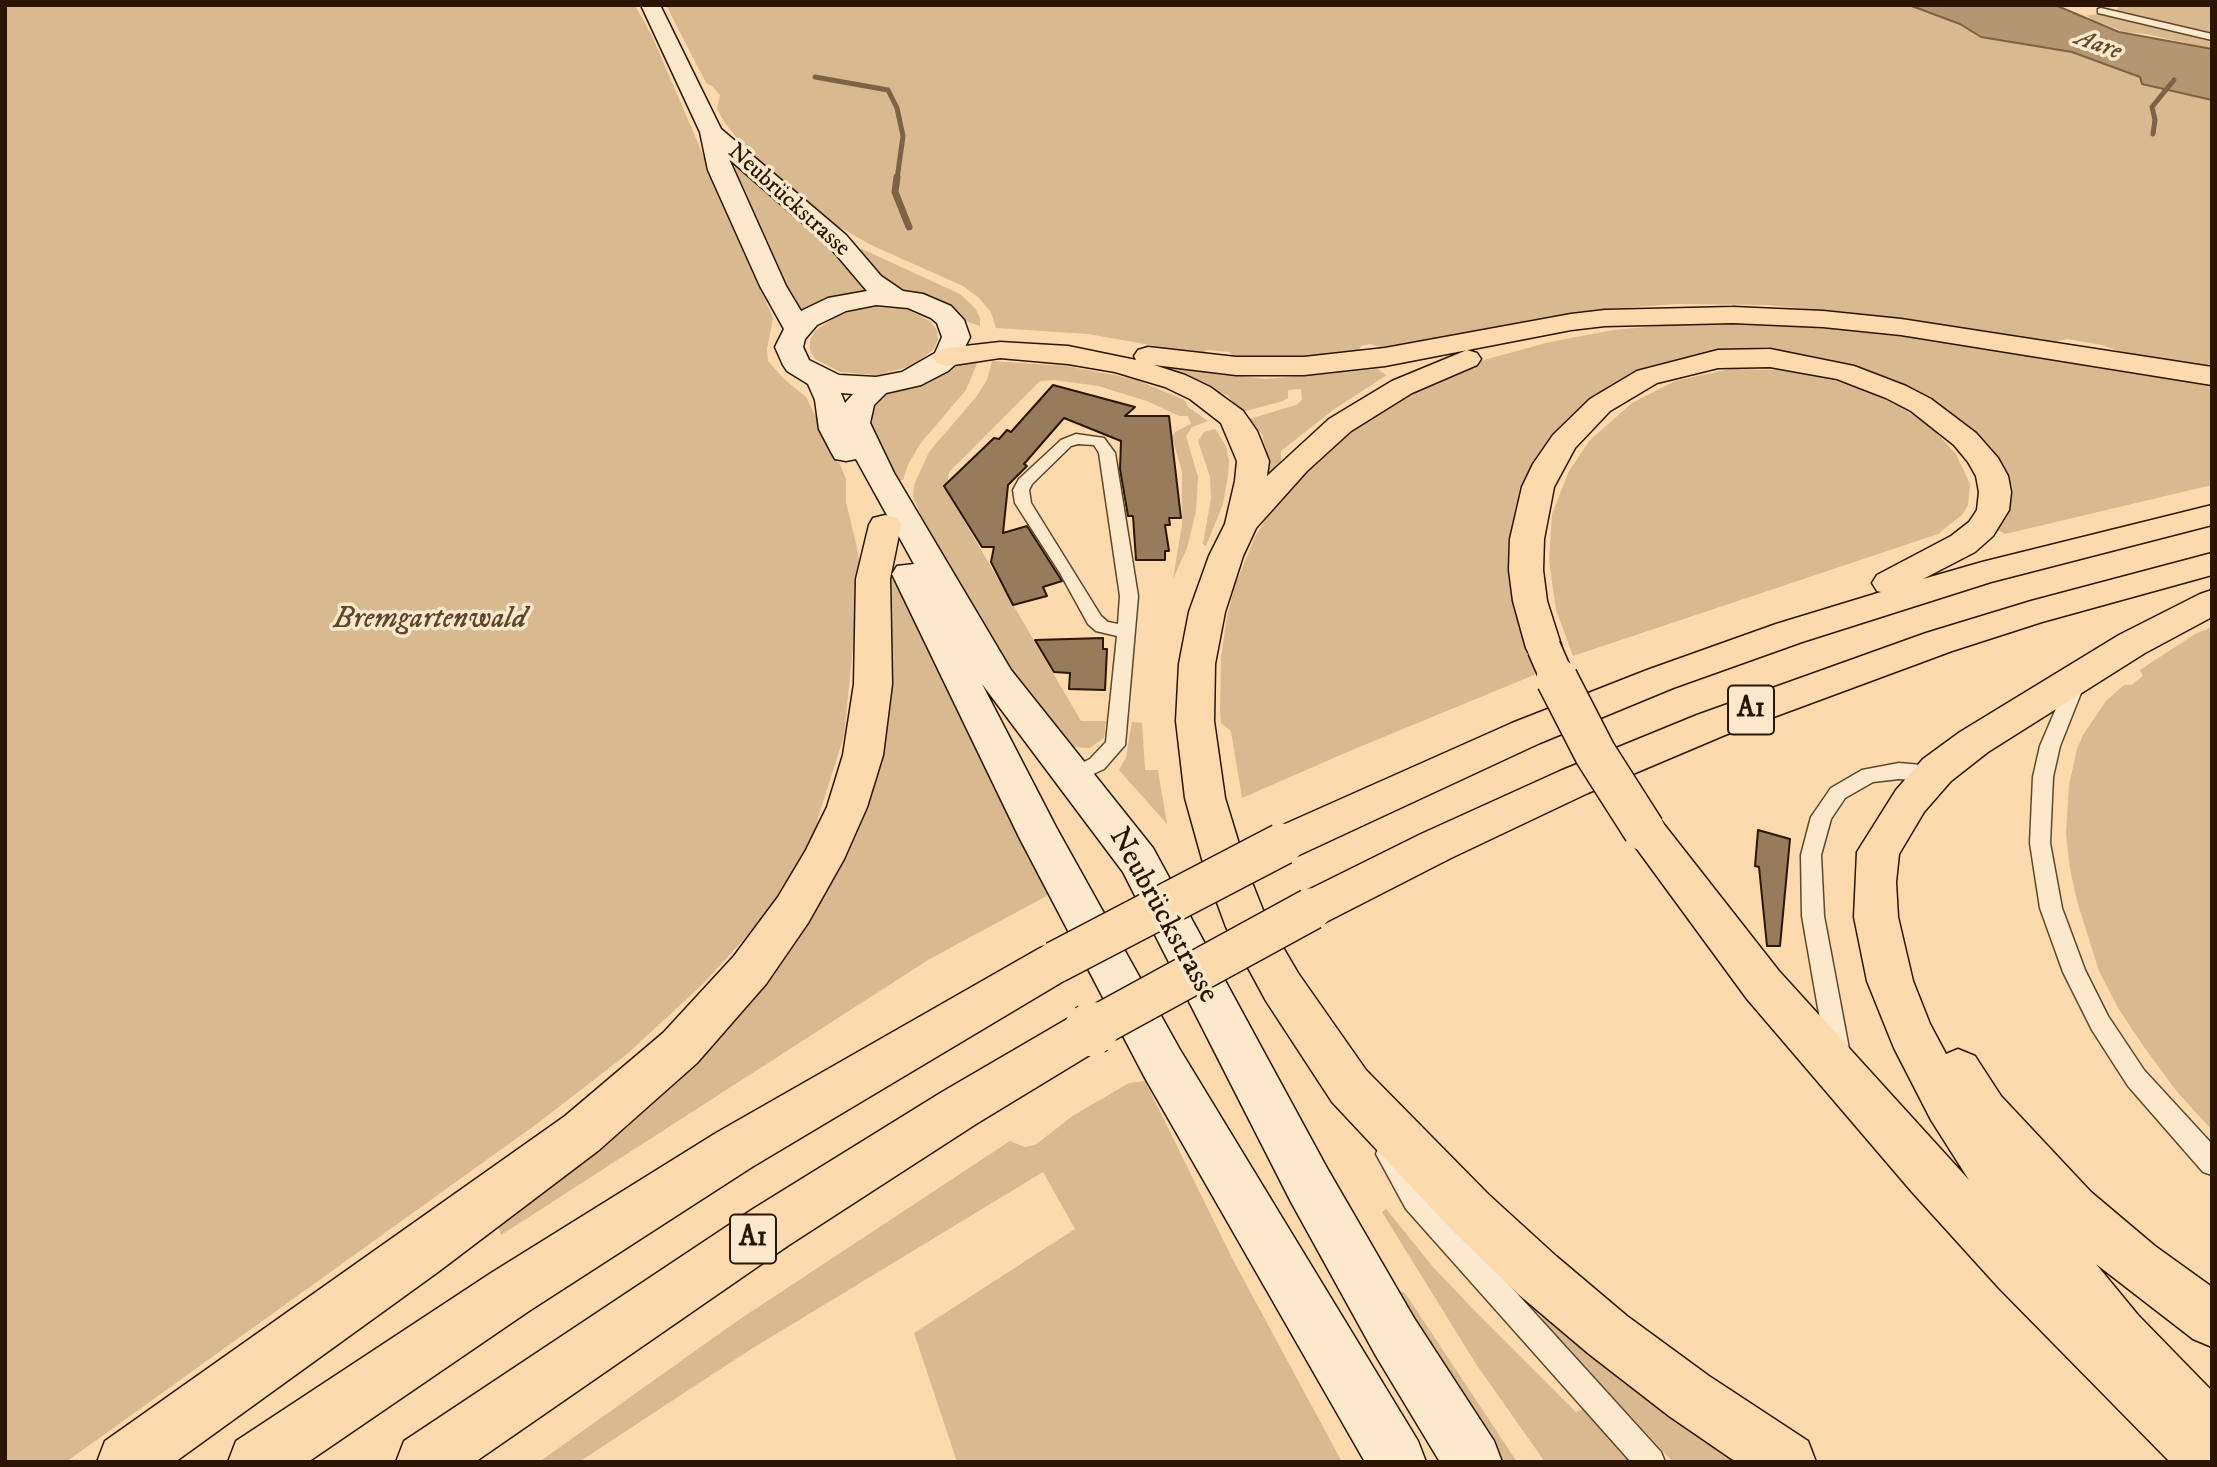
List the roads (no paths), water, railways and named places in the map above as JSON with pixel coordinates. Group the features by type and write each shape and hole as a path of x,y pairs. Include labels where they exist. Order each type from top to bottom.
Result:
{"highway":[{"path":"951,343 986,337 1082,344 1177,360 1271,367 1331,364 1385,357 1605,318 1776,316 1859,322 1982,338 2212,376"},
{"path":"1241,524 1296,464 1330,433 1372,403 1424,376 1477,355 1543,337 1664,317"},
{"path":"951,343 1000,351 1079,357 1146,371 1200,393 1232,417 1249,446 1252,471 1241,524 1214,589 1197,664 1195,721 1205,799 1226,870 1248,927 1282,987 1349,1086 1470,1212 1563,1297 1678,1388 1787,1462"},
{"path":"1789,633 1963,544 1981,529 1993,510 1995,492 1992,476 1982,458 1965,439 1942,419 1896,392 1844,372 1770,358 1718,359 1671,368 1622,390 1579,424 1549,464 1538,486 1527,539 1526,570 1530,601 1544,648 1589,742 1644,830 1763,985 2018,1269 2211,1462"},
{"name":"A1","path":"257,1462 510,1292 734,1150 1056,962 1282,844 1526,733 1660,679 1789,633 1982,573 2212,515"},
{"path":"126,1462 582,1133 680,1048 750,970 793,910 823,859 846,807 863,755 873,684 873,579 885,525"},
{"name":"A1","path":"425,1462 771,1227 959,1108 1090,1030 1311,909 1574,782 1723,720 1939,642 2212,564"},
{"path":"2212,602 2166,624 1974,742 1933,774 1910,801 1878,852 1875,882 1876,917 1890,981 1923,1058 1975,1146 2061,1264 2119,1334 2212,1432"},
{"path":"1901,818 1898,889 1903,935 1915,984 1950,1058 1984,1112 2073,1210 2136,1265 2212,1320"}],"main road":[{"name":"Neubrückstrasse","path":"650,5 711,132 720,170 773,286 797,328"},
{"name":"Neubrückstrasse","path":"711,132 837,240 872,282 895,298"},
{"path":"866,298 895,298 913,300 941,312 951,343 918,376 876,386 856,386 820,379 807,373 791,357 791,338 797,328 821,310 866,298"},
{"path":"820,379 830,400 834,429 885,525 1040,837 1162,1063 1397,1462"},
{"name":"Neubrückstrasse","path":"876,386 860,403 855,415 860,438 984,658 1138,860 1315,1197 1395,1337 1473,1462"}],"lane":[{"path":"2101,10 2153,25 2212,37"},
{"path":"1074,775 1097,764 1115,745 1126,632 1129,596 1107,453 1099,441 1076,439 1066,443 1025,482 1021,491 1023,503 1068,573 1094,620 1102,627 1126,632"},
{"path":"2078,678 2050,746 2043,777 2040,843 2051,908 2074,972 2100,1023 2136,1078 2212,1163"},
{"path":"1842,1076 1812,916 1811,855 1821,817 1838,793 1869,775 1899,771 1933,774"},
{"path":"1349,1086 1415,1200 1651,1462"}],"water":[{"name":"Aare","path":"1909,5 2055,5 2119,32 2212,49 2212,100 2142,84 2140,77 2072,52 1981,37 1960,24"}],"waterway":[{"path":"815,77 888,90 897,108 903,136 897,179"},
{"path":"2153,134 2155,120 2152,107 2174,80"},
{"path":"897,177 895,192 909,227"}],"park label":[{"name":"Bremgartenwald","path":"430,621"}]}
